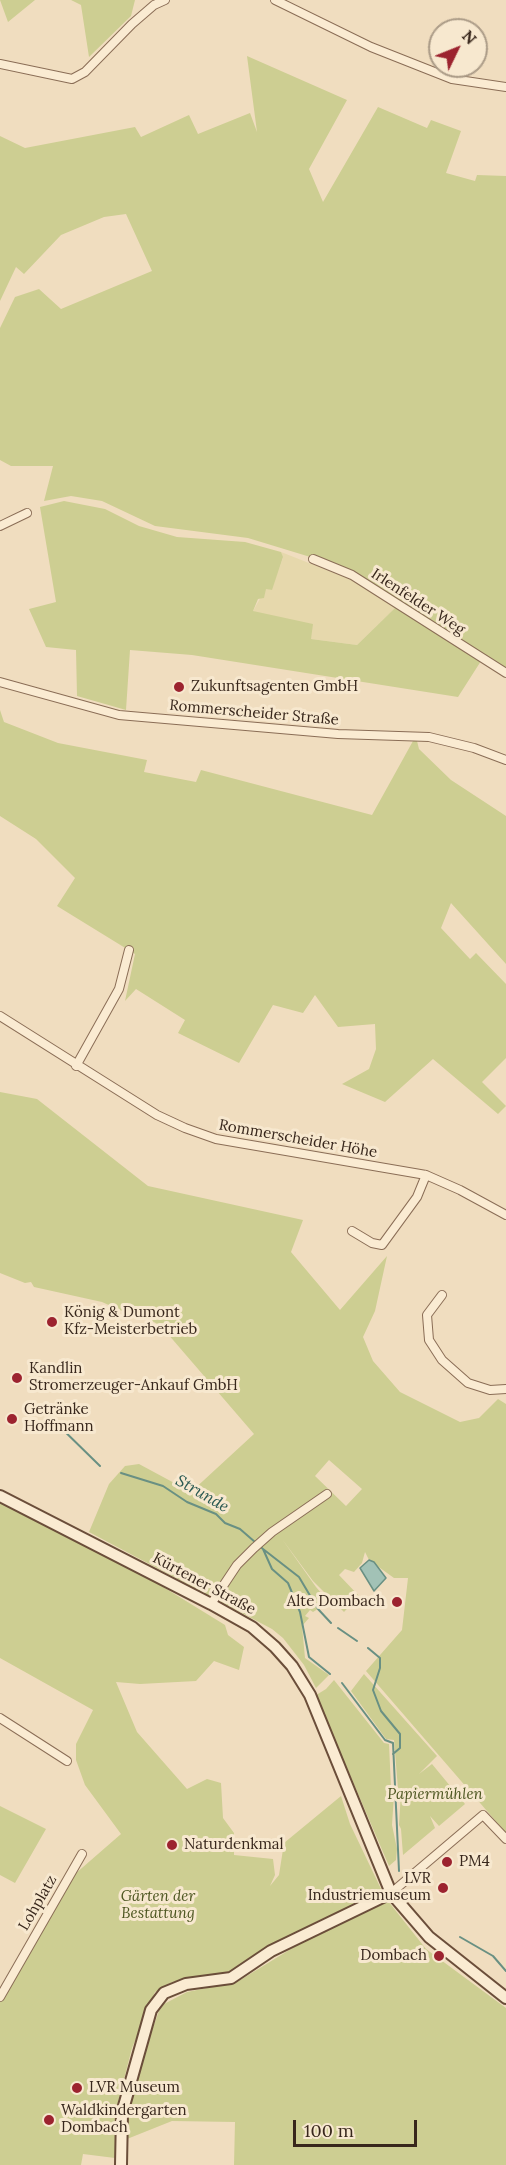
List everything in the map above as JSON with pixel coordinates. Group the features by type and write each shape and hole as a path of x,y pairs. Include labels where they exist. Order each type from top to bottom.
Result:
{"main road":[{"name":"Kürtener Straße","path":"0,1496 211,1604 252,1627 275,1647 292,1666 310,1695 391,1893 429,1937 506,1998"},
{"path":"121,2165 122,2113 151,2010 164,1993 186,1984 239,1974 272,1952 391,1893"}],"street":[{"path":"0,64 72,79 85,72 154,5 165,0"},
{"path":"275,0 371,47 452,79 506,87"},
{"path":"0,526 27,513"},
{"name":"Irlenfelder Weg","path":"313,559 352,575 506,674"},
{"name":"Rommerscheider Straße","path":"0,682 119,715 338,734 429,737 474,748 506,760"},
{"path":"76,1066 119,989 129,950"},
{"name":"Rommerscheider Höhe","path":"0,1016 157,1115 216,1138 426,1175 506,1215"},
{"path":"352,1231 372,1243 382,1245 417,1197 426,1175"},
{"path":"442,1295 427,1315 429,1341 442,1360 468,1383 490,1390 506,1389"},
{"path":"211,1604 237,1565 254,1548 272,1532 327,1494"},
{"path":"0,1718 67,1761"},
{"path":"391,1893 483,1815 506,1839"},
{"name":"Lohplatz","path":"0,1997 82,1854"}],"shaded area":[{"path":"281,552 357,582 396,607 357,645 311,639 253,611 266,588 271,590 283,558"},
{"path":"369,1560 374,1562 386,1578 374,1591 360,1568"}],"green space":[{"path":"0,0 35,0 8,22"},
{"path":"71,0 135,0 131,16 89,57 81,5"},
{"path":"247,56 347,100 309,169 323,202 378,107 427,128 431,120 461,131 446,173 475,181 477,175 506,176 506,669 330,563 248,538 155,526 102,501 71,496 44,501 53,466 11,466 0,460 0,328 15,297 39,289 61,309 152,271 126,214 104,217 61,235 24,274 16,267 0,301 0,136 25,148 135,127 141,137 189,115 198,134 250,113 257,132"},
{"path":"64,501 105,509 139,526 177,537 245,542 281,552 283,557 272,590 266,589 264,598 258,599 253,611 313,624 311,639 357,645 396,607 481,661 458,697 192,655 130,650 126,710 77,696 76,650 46,647 29,609 56,602 40,507"},
{"path":"0,710 4,722 58,743 147,760 144,772 196,782 201,770 372,815 413,741 417,741 419,749 451,780 506,816 506,964 451,903 441,928 470,959 476,953 506,984 506,1058 482,1082 506,1106 498,1114 433,1059 385,1102 342,1084 369,1069 376,1049 375,1024 338,1027 315,995 303,1013 273,1005 239,1063 178,1033 185,1020 136,989 125,1001 135,954 57,906 75,878 36,839 0,816"},
{"path":"0,1092 37,1099 148,1186 303,1220 291,1252 340,1310 387,1256 375,1311 363,1337 373,1361 400,1392 460,1422 479,1418 498,1399 506,1404 506,1833 366,1671 402,1630 408,1578 394,1578 369,1560 365,1552 362,1563 354,1572 345,1569 339,1575 359,1596 344,1612 313,1581 282,1539 316,1587 329,1602 313,1612 310,1610 305,1616 309,1618 302,1626 305,1658 329,1675 316,1688 304,1665 283,1638 272,1629 89,1532 109,1484 125,1466 139,1464 191,1492 254,1434 161,1326 145,1317 142,1320 102,1302 34,1287 31,1282 25,1283 0,1273","holes":["329,1460 362,1489 346,1506 315,1476"]},
{"name":"Gärten der Bestattung","path":"0,1501 134,1569 225,1625 228,1635 244,1647 239,1670 214,1661 196,1681 140,1684 116,1682 137,1732 187,1789 207,1779 221,1783 223,1818 234,1833 234,1855 273,1859 275,1875 270,1886 279,1875 284,1843 341,1796 350,1824 382,1891 254,1955 232,1971 172,1982 155,1992 132,2048 115,2114 115,2158 83,2154 81,2165 0,2165 0,2001 75,1874 121,1834 85,1785 76,1760 76,1744 93,1710 0,1658"},
{"name":"Papiermühlen","path":"364,1674 437,1756 419,1774 432,1764 465,1804 439,1826 430,1816 435,1828 403,1855 399,1825 401,1792 398,1789 394,1740 386,1739 351,1691"},
{"path":"334,1680 384,1743 389,1744 391,1788 394,1795 392,1825 397,1849 396,1860 389,1866 347,1768 313,1697 326,1689"},
{"path":"0,1806 46,1829 15,1883 0,1875"},
{"path":"388,1901 426,1949 506,2008 506,2165 234,2165 235,2122 172,2121 127,2139 127,2115 144,2052 159,2011 164,2004 187,1992 237,1982 299,1944"}],"waterway":[{"name":"Strunde","path":"52,1419 100,1466"},
{"name":"Strunde","path":"121,1473 163,1486 187,1502 216,1514 225,1523 240,1529 263,1549 272,1569 288,1583 300,1612 309,1657 330,1674"},
{"name":"Strunde","path":"263,1549 299,1577 318,1609 331,1623"},
{"name":"Strunde","path":"338,1628 357,1641"},
{"name":"Strunde","path":"368,1648 380,1658 380,1668 373,1690 381,1711 400,1734 400,1748 393,1754"},
{"name":"Strunde","path":"342,1683 385,1740 393,1743 399,1871"},
{"name":"Strunde","path":"460,1937 493,1956 506,1971"}],"place":[{"name":"Zukunftsagenten GmbH","path":"179,687"},
{"name":"König & Dumont Kfz-Meisterbetrieb","path":"52,1322"},
{"name":"Kandlin Stromerzeuger-Ankauf GmbH","path":"17,1378"},
{"name":"Getränke Hoffmann","path":"12,1419"},
{"name":"Alte Dombach","path":"397,1602"},
{"name":"Naturdenkmal","path":"172,1845"},
{"name":"PM4","path":"447,1862"},
{"name":"LVR Industriemuseum","path":"443,1888"},
{"name":"Dombach","path":"439,1956"},
{"name":"LVR Museum","path":"77,2088"},
{"name":"Waldkindergarten Dombach","path":"49,2120"}]}
